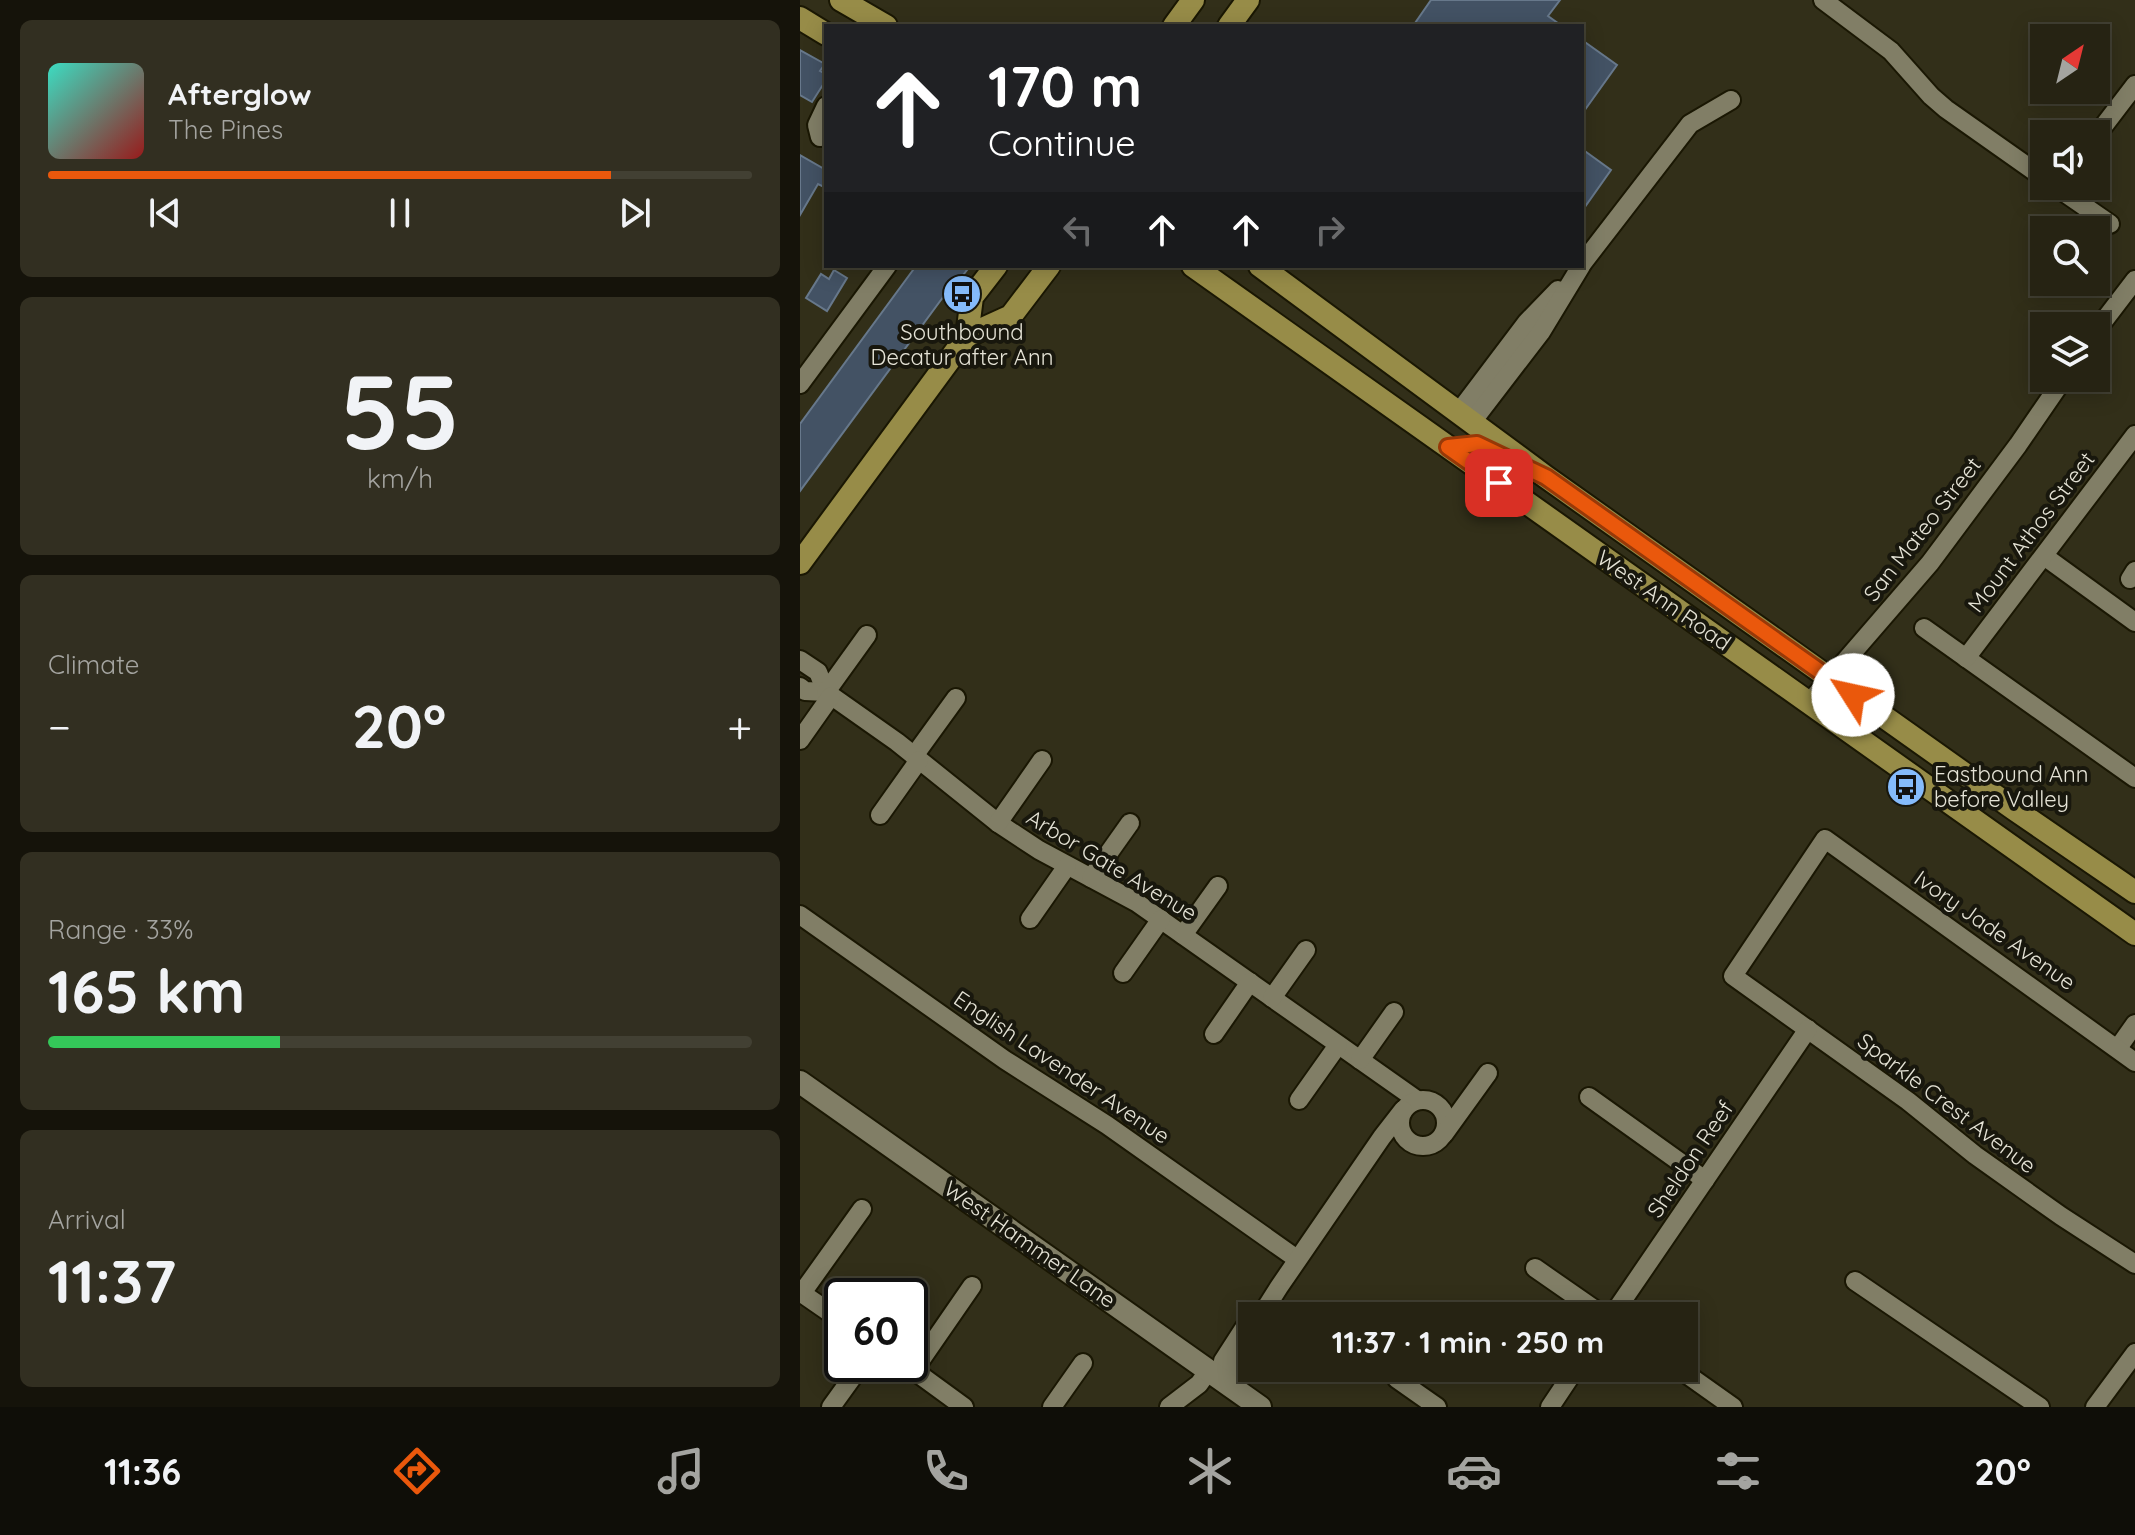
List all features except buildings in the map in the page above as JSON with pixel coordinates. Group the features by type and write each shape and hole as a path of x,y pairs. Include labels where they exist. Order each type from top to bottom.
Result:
{"main road":[{"path":"841,0 883,24"},
{"path":"1175,24 1193,0"},
{"path":"1230,24 1248,0"},
{"path":"800,18 824,33"},
{"path":"800,563 967,336 972,297 994,268"},
{"path":"967,336 1011,316 1047,268"},
{"name":"West Ann Road","path":"1196,268 2135,934"},
{"name":"West Ann Road","path":"1263,268 1546,477 2135,892"},
{"path":"1352,380 1426,414 1466,417"},
{"path":"1448,447 1477,444 1546,477"}],"street":[{"path":"1823,0 1891,51 1946,109 2030,167"},
{"path":"2108,120 2135,85"},
{"path":"1584,262 1690,124 1731,100"},
{"path":"824,110 817,125 824,137"},
{"path":"800,124 824,137"},
{"path":"2076,200 2099,216"},
{"path":"800,384 886,268"},
{"path":"1466,417 1541,332 1580,268"},
{"path":"2110,313 2135,280"},
{"name":"San Mateo Street","path":"1809,703 1930,563 2054,392"},
{"name":"Mount Athos Street","path":"1966,658 2135,435"},
{"path":"2044,556 2135,622"},
{"path":"1924,628 2135,778"},
{"path":"800,740 867,635"},
{"name":"Arbor Gate Avenue","path":"800,660 818,672 828,694"},
{"name":"Arbor Gate Avenue","path":"800,687 805,691 828,694 998,823 1039,850 1136,902 1161,919 1360,1060 1410,1105"},
{"path":"880,815 956,698"},
{"path":"998,823 1042,760"},
{"path":"1091,878 1130,823"},
{"name":"Ivory Jade Avenue","path":"1733,976 1825,839 2135,1062"},
{"path":"1030,919 1067,866"},
{"path":"1183,935 1218,886"},
{"name":"English Lavender Avenue","path":"800,915 1005,1060 1107,1125 1297,1259"},
{"path":"1123,973 1161,919"},
{"path":"1272,998 1306,950"},
{"name":"Sparkle Crest Avenue","path":"1733,976 1908,1101 1975,1155 2135,1264"},
{"path":"1214,1034 1250,982"},
{"path":"1360,1060 1394,1012"},
{"path":"2118,1048 2135,1024"},
{"name":"Sheldon Reef","path":"1622,1302 1808,1029"},
{"path":"1299,1100 1338,1045"},
{"path":"1410,1105 1399,1125 1406,1140 1413,1144 1429,1145 1442,1136 1488,1073"},
{"name":"West Hammer Lane","path":"800,1082 1260,1407"},
{"path":"1589,1097 1705,1180"},
{"path":"1268,1302 1410,1105 1432,1101 1439,1106 1446,1120 1442,1136"},
{"path":"824,1308 801,1292 862,1209"},
{"path":"1535,1268 1584,1302"},
{"path":"1855,1281 2040,1407"},
{"path":"928,1343 972,1286"},
{"path":"1169,1407 1215,1374 1238,1341"},
{"path":"2095,1407 2135,1353"},
{"path":"1052,1407 1083,1363"},
{"path":"1215,1374 1238,1367"},
{"path":"928,1381 964,1407"},
{"path":"831,1407 849,1382"},
{"path":"1401,1382 1437,1407"},
{"path":"1550,1407 1567,1382"},
{"path":"1698,1382 1733,1407"}],"place":[{"name":"Southbound Decatur after Ann","path":"962,294"},
{"name":"Eastbound Ann before Valley","path":"1906,787"}],"route":[{"path":"1499,483 1448,447 1477,444 1546,477 1853,695"}]}
